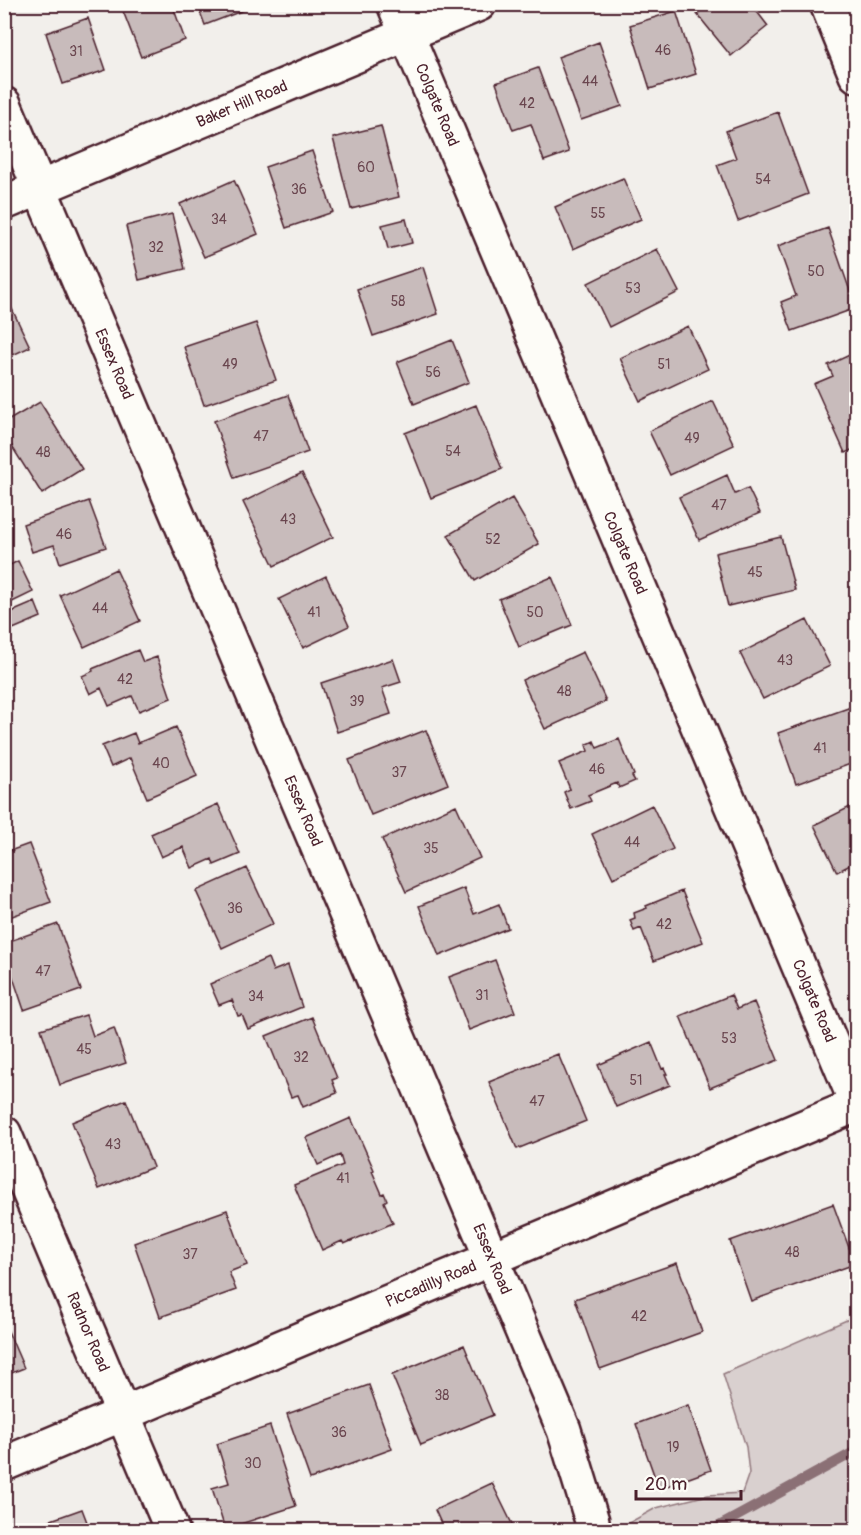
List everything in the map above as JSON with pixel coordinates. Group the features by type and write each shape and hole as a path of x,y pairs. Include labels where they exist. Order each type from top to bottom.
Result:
{"street":[{"name":"Colgate Road","path":"394,4 856,1104"},
{"name":"Baker Hill Road","path":"4,203 479,4"},
{"path":"827,4 856,75"},
{"name":"Essex Road","path":"4,104 564,1430 592,1521"},
{"name":"Piccadilly Road","path":"4,1464 856,1104"},
{"name":"Radnor Road","path":"4,1133 172,1530"}],"shaded area":[{"path":"856,1316 856,1530 616,1530 656,1508 708,1495 742,1493 749,1473 746,1447 723,1374"}],"building":[{"path":"124,4 172,4 185,40 141,57 121,6"},
{"path":"197,4 251,4 252,7 205,25"},
{"path":"709,4 751,4 768,26 731,56 697,14"},
{"path":"676,11 696,74 650,89 630,25"},
{"path":"88,18 106,70 63,84 46,33"},
{"path":"599,42 622,106 581,120 558,57"},
{"path":"538,68 569,152 544,161 531,124 513,130 496,83"},
{"path":"778,112 808,194 738,221 717,165 736,158 726,131"},
{"path":"381,126 399,197 351,209 333,138"},
{"path":"312,151 333,212 286,228 265,167"},
{"path":"623,178 641,219 573,249 555,207"},
{"path":"234,180 258,234 204,257 180,204"},
{"path":"172,214 185,269 139,280 126,226"},
{"path":"406,219 412,243 388,249 382,225"},
{"path":"828,228 856,308 792,331 781,302 796,296 778,246"},
{"path":"657,249 679,292 609,327 588,283"},
{"path":"423,267 438,314 373,336 357,289"},
{"path":"4,292 30,347 4,359"},
{"path":"256,323 276,380 204,405 184,347"},
{"path":"688,326 708,369 640,401 620,358"},
{"path":"452,340 469,382 414,404 397,362"},
{"path":"856,352 856,448 845,453 814,384 833,376 828,365"},
{"path":"288,395 308,452 234,478 214,421"},
{"path":"713,401 734,445 670,475 649,431"},
{"path":"40,402 82,469 42,494 4,434 4,423"},
{"path":"476,405 502,469 431,498 405,433"},
{"path":"302,473 333,537 274,566 243,502"},
{"path":"727,475 735,494 748,488 760,513 699,540 679,497"},
{"path":"512,498 539,544 475,581 448,535"},
{"path":"89,501 106,547 60,563 54,545 32,552 23,524"},
{"path":"781,537 795,590 728,606 715,553"},
{"path":"18,561 33,592 4,606 4,568"},
{"path":"116,569 140,621 84,647 60,595"},
{"path":"326,576 349,626 303,648 279,599"},
{"path":"552,577 572,625 519,647 499,599"},
{"path":"35,602 41,617 13,629 7,614"},
{"path":"807,620 830,666 763,699 740,653"},
{"path":"138,650 143,662 157,657 171,698 139,711 132,696 109,706 101,688 90,694 82,676 93,671 92,669"},
{"path":"583,652 606,701 545,729 522,680"},
{"path":"393,659 401,682 382,688 391,714 337,732 321,683"},
{"path":"851,707 856,721 856,762 796,784 778,733"},
{"path":"176,727 197,776 147,798 130,758 111,767 102,746 134,733 138,743"},
{"path":"426,730 448,784 371,815 349,760"},
{"path":"619,739 635,781 619,788 617,783 588,795 591,801 571,809 564,792 570,789 559,763 588,751 586,745 594,741 597,748"},
{"path":"218,804 240,854 214,865 212,859 192,868 183,847 161,857 151,834"},
{"path":"856,804 856,862 837,872 814,825"},
{"path":"456,805 480,858 406,892 382,839"},
{"path":"652,805 673,849 613,878 592,834"},
{"path":"29,844 51,902 4,919 4,853"},
{"path":"247,868 273,924 222,948 196,891"},
{"path":"464,888 474,914 499,904 508,928 439,956 419,906"},
{"path":"682,891 703,942 654,961 641,928 634,931 630,920 635,918 634,913 647,908 646,906"},
{"path":"58,924 81,990 24,1010 4,951 4,943"},
{"path":"268,958 273,971 288,965 302,1007 248,1029 242,1015 238,1016 232,1000 219,1005 210,984"},
{"path":"495,960 515,1012 469,1030 449,977"},
{"path":"731,995 737,1009 754,1002 778,1060 710,1088 680,1016"},
{"path":"86,1015 93,1036 114,1028 126,1063 60,1085 41,1029"},
{"path":"312,1017 337,1078 332,1080 337,1093 303,1107 298,1095 291,1097 266,1036"},
{"path":"651,1042 670,1085 616,1107 598,1065"},
{"path":"558,1054 586,1121 517,1149 489,1082"},
{"path":"126,1100 153,1167 99,1189 72,1122"},
{"path":"351,1118 382,1194 384,1193 387,1200 384,1202 393,1223 344,1244 342,1241 322,1250 294,1185 343,1165 340,1155 318,1165 306,1138"},
{"path":"833,1204 855,1264 751,1301 730,1241"},
{"path":"227,1210 247,1265 229,1272 236,1290 160,1317 134,1243"},
{"path":"677,1263 702,1332 600,1369 575,1299"},
{"path":"4,1322 24,1368 4,1376"},
{"path":"464,1345 493,1415 421,1445 392,1375"},
{"path":"369,1385 392,1449 310,1479 287,1414"},
{"path":"688,1405 711,1470 659,1489 636,1424"},
{"path":"270,1426 296,1506 225,1529 212,1488 229,1483 217,1444"},
{"path":"492,1483 515,1530 444,1530 435,1510"},
{"path":"82,1509 90,1530 23,1530"}],"waterway":[{"path":"712,1530 856,1451"}]}
